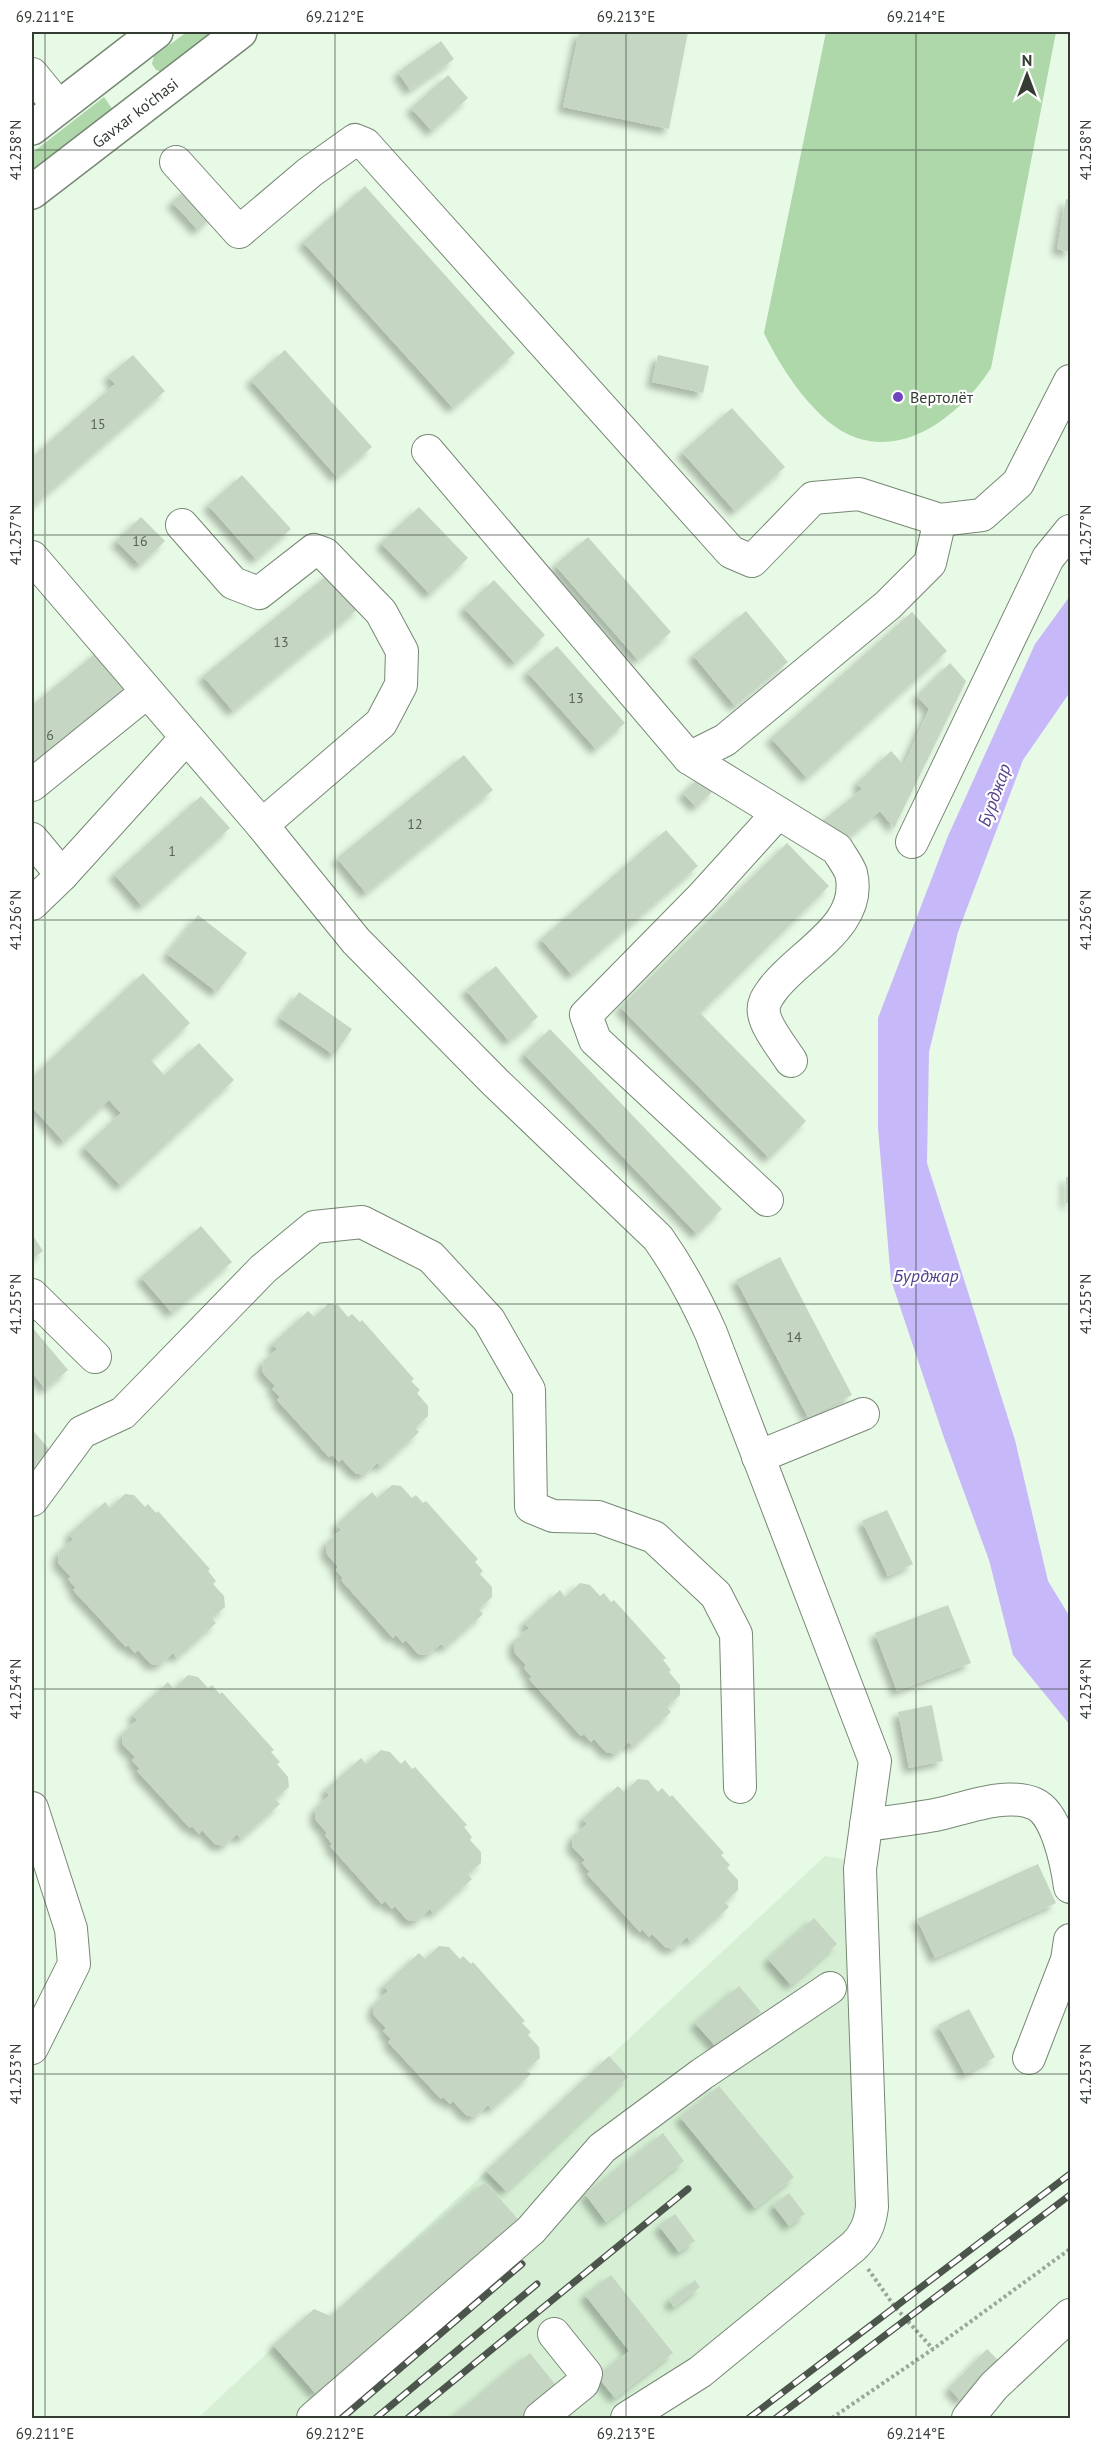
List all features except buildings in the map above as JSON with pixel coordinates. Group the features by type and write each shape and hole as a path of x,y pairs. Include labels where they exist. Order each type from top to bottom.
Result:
{"main road":[{"name":"Gavxar ko'chasi","path":"32,192 240,32"},
{"path":"32,128 152,33"},
{"path":"107,69 123,70 136,78 141,92 138,110"}],"lane":[{"path":"32,74 59,107"},
{"path":"176,162 239,232 310,172 355,140 365,144 731,552 752,561 813,498 859,494 940,520 982,515 1018,483 1071,381"},
{"path":"428,451 689,758 837,849 850,870 853,888 850,907 835,930 782,978 765,999 764,1014 791,1061"},
{"path":"689,758 725,740 888,605 930,563 940,520"},
{"path":"182,525 232,584 259,593 314,550 325,554 381,612 402,651 401,685 381,723 262,825"},
{"path":"912,842 1048,558 1071,531"},
{"path":"34,564 262,825 356,941 495,1082 658,1238 701,1309 875,1761 860,1869 871,2222 863,2237 854,2246 700,2372 627,2418"},
{"path":"32,785 147,692"},
{"path":"32,904 62,875 186,738"},
{"path":"767,1200 595,1040 586,1015 702,897 778,813"},
{"path":"32,838 62,875"},
{"path":"32,1500 82,1432 123,1413 263,1269 314,1227 362,1222 431,1257 489,1320 529,1390 531,1507 553,1516 598,1517 654,1537 716,1595 736,1634 740,1787"},
{"path":"32,1295 95,1357"},
{"path":"759,1457 863,1414"},
{"path":"866,1825 936,1814 1002,1799 1035,1804 1051,1820 1071,1887"},
{"path":"32,1808 71,1929 74,1964 32,2048"},
{"path":"1029,2058 1067,1960 1071,1940"},
{"path":"313,2418 531,2230 602,2148 702,2074 831,1988"},
{"path":"969,2418 994,2386 1071,2314"},
{"path":"540,2418 584,2383 586,2374 554,2334"}],"path":[{"path":"854,2246 879,2287 933,2349"},
{"path":"832,2418 933,2349 1071,2249"}],"shaded area":[{"path":"825,1856 850,1860 861,2231 690,2368 611,2418 198,2418 314,2309 331,2316"}],"green space":[{"path":"187,32 216,32 162,72 156,70 152,64 154,56"},
{"path":"826,32 1056,32 991,368 980,384 951,413 916,435 897,441 877,442 857,438 828,421 814,409 790,379 764,333"},
{"path":"104,97 113,110 32,172 32,153"}],"water":[{"name":"Бурджар","path":"1070,596 1070,692 1023,760 958,932 929,1052 927,1163 1015,1440 1048,1581 1070,1617 1070,1725 1013,1655 989,1560 943,1435 891,1280 878,1128 878,1018 948,836 1035,644"}],"railway":[{"path":"749,2418 1070,2174"},
{"path":"408,2418 688,2189"},
{"path":"776,2418 1070,2195"},
{"path":"342,2418 522,2264"},
{"path":"376,2418 537,2284"}],"place":[{"name":"Вертолёт","path":"898,397"}]}
